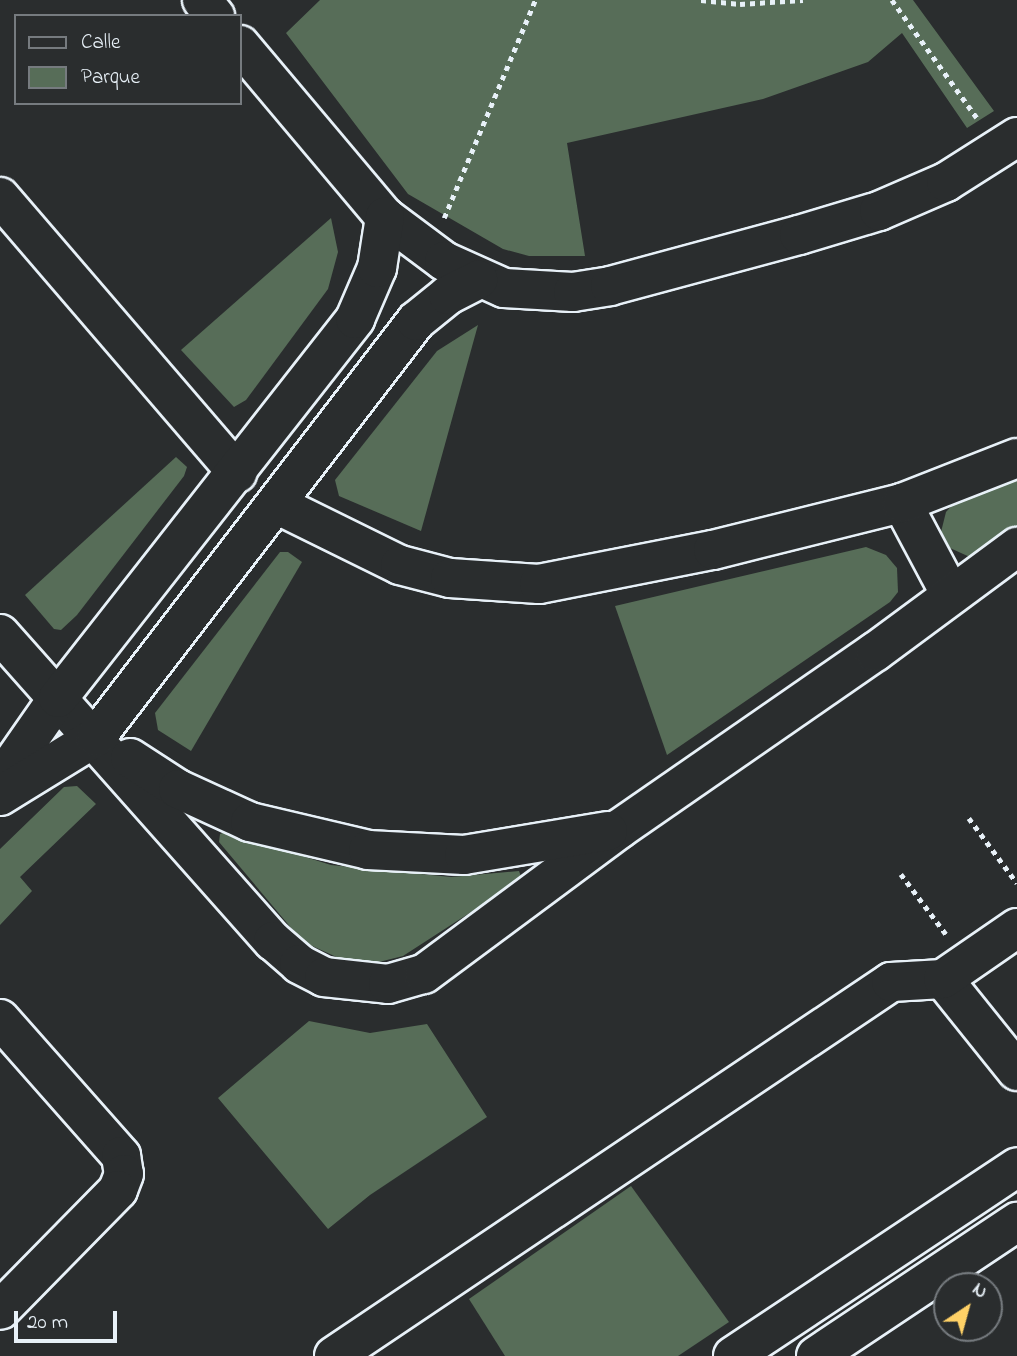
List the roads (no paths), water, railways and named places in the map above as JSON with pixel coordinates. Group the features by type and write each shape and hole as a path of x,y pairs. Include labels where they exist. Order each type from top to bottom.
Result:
{"street":[{"path":"202,0 213,14"},
{"path":"242,47 385,218 430,251 478,280 504,288 573,292 637,278 878,211 946,182 1001,133"},
{"path":"0,197 237,473"},
{"path":"0,781 58,698 237,473 361,309 383,246 385,218"},
{"path":"0,796 96,737 416,321 448,295 478,280"},
{"path":"276,504 400,565 450,578 539,584 713,550 902,503 1017,457"},
{"path":"902,503 951,595"},
{"path":"0,634 96,737 273,942 324,977 354,984 388,984 424,974 619,829 1017,547"},
{"path":"96,737 178,789 238,817 309,839 368,850 464,855 619,829"},
{"path":"334,1356 891,982 955,971 1013,941"},
{"path":"955,971 1017,1071"},
{"path":"0,1019 121,1156 124,1166 118,1190 0,1310"},
{"path":"733,1356 1017,1167"},
{"path":"816,1356 1017,1222"}]}
